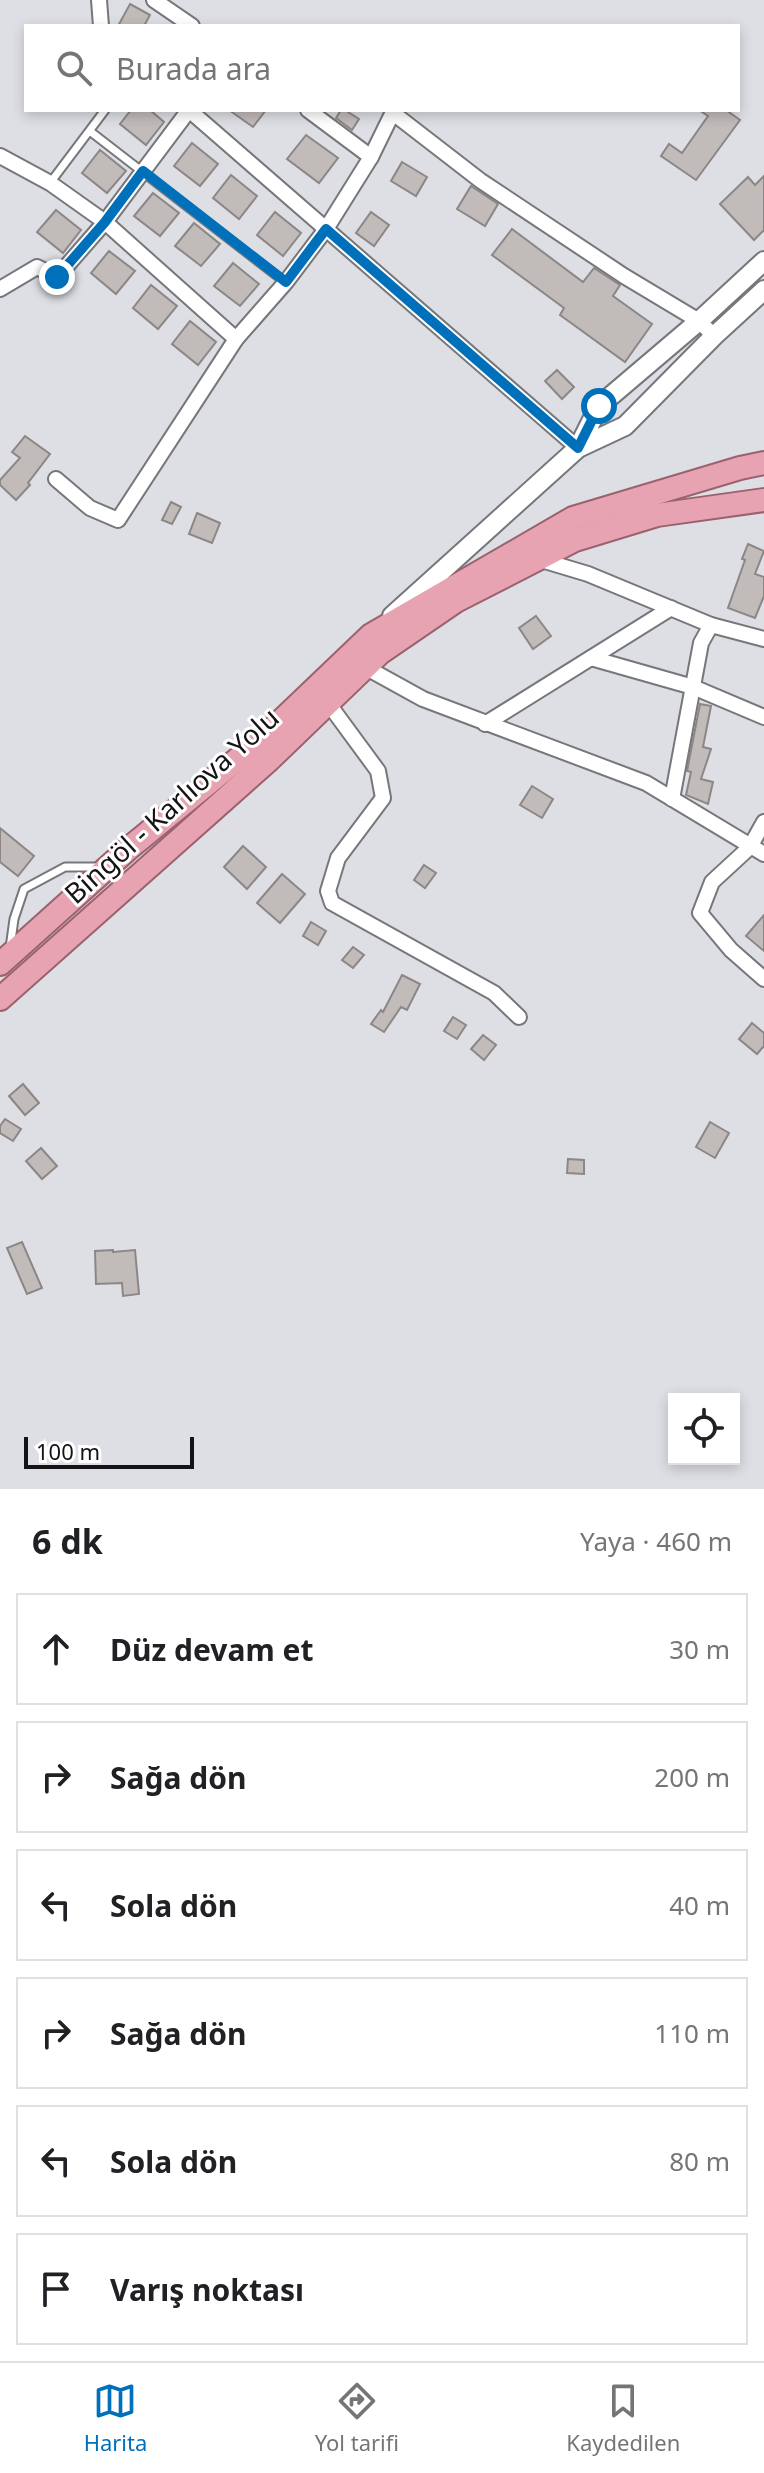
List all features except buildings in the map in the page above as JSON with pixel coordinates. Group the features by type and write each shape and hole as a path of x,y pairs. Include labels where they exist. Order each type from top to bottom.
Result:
{"highway":[{"path":"372,652 573,518 764,463"},
{"path":"372,652 456,601 575,540 657,515 764,500"},
{"name":"Bingöl - Karlıova Yolu","path":"0,999 269,760 328,703 372,652"},
{"name":"Bingöl - Karlıova Yolu","path":"4,961 108,867 372,652"}],"street":[{"path":"99,0 101,24"},
{"path":"154,0 189,24"},
{"path":"0,289 37,267 57,277 105,222 187,112"},
{"path":"191,112 578,448"},
{"path":"311,112 371,157"},
{"path":"56,479 90,508 118,520 236,339 286,282 326,229 371,157 394,112 481,181 624,276 699,321 714,336"},
{"path":"0,156 50,183 105,222 236,339"},
{"path":"764,261 599,406 578,448 372,652 423,699 646,783 764,854"},
{"path":"578,448 625,426 764,290"},
{"path":"538,559 588,574 711,625 764,639"},
{"path":"485,724 671,608"},
{"path":"672,799 701,643 711,625"},
{"path":"591,658 693,687 764,717"},
{"path":"328,703 378,771 383,798 338,858 328,891 332,903 494,993 519,1017"},
{"path":"764,822 750,847 712,882 700,913 731,950 764,979"}],"lane":[{"path":"50,183 104,112"},
{"path":"91,132 286,282"},
{"path":"4,961 24,889 65,867 108,867"}],"route":[{"path":"57,277 105,222 143,171 286,282 326,229 578,448 599,406"}]}
